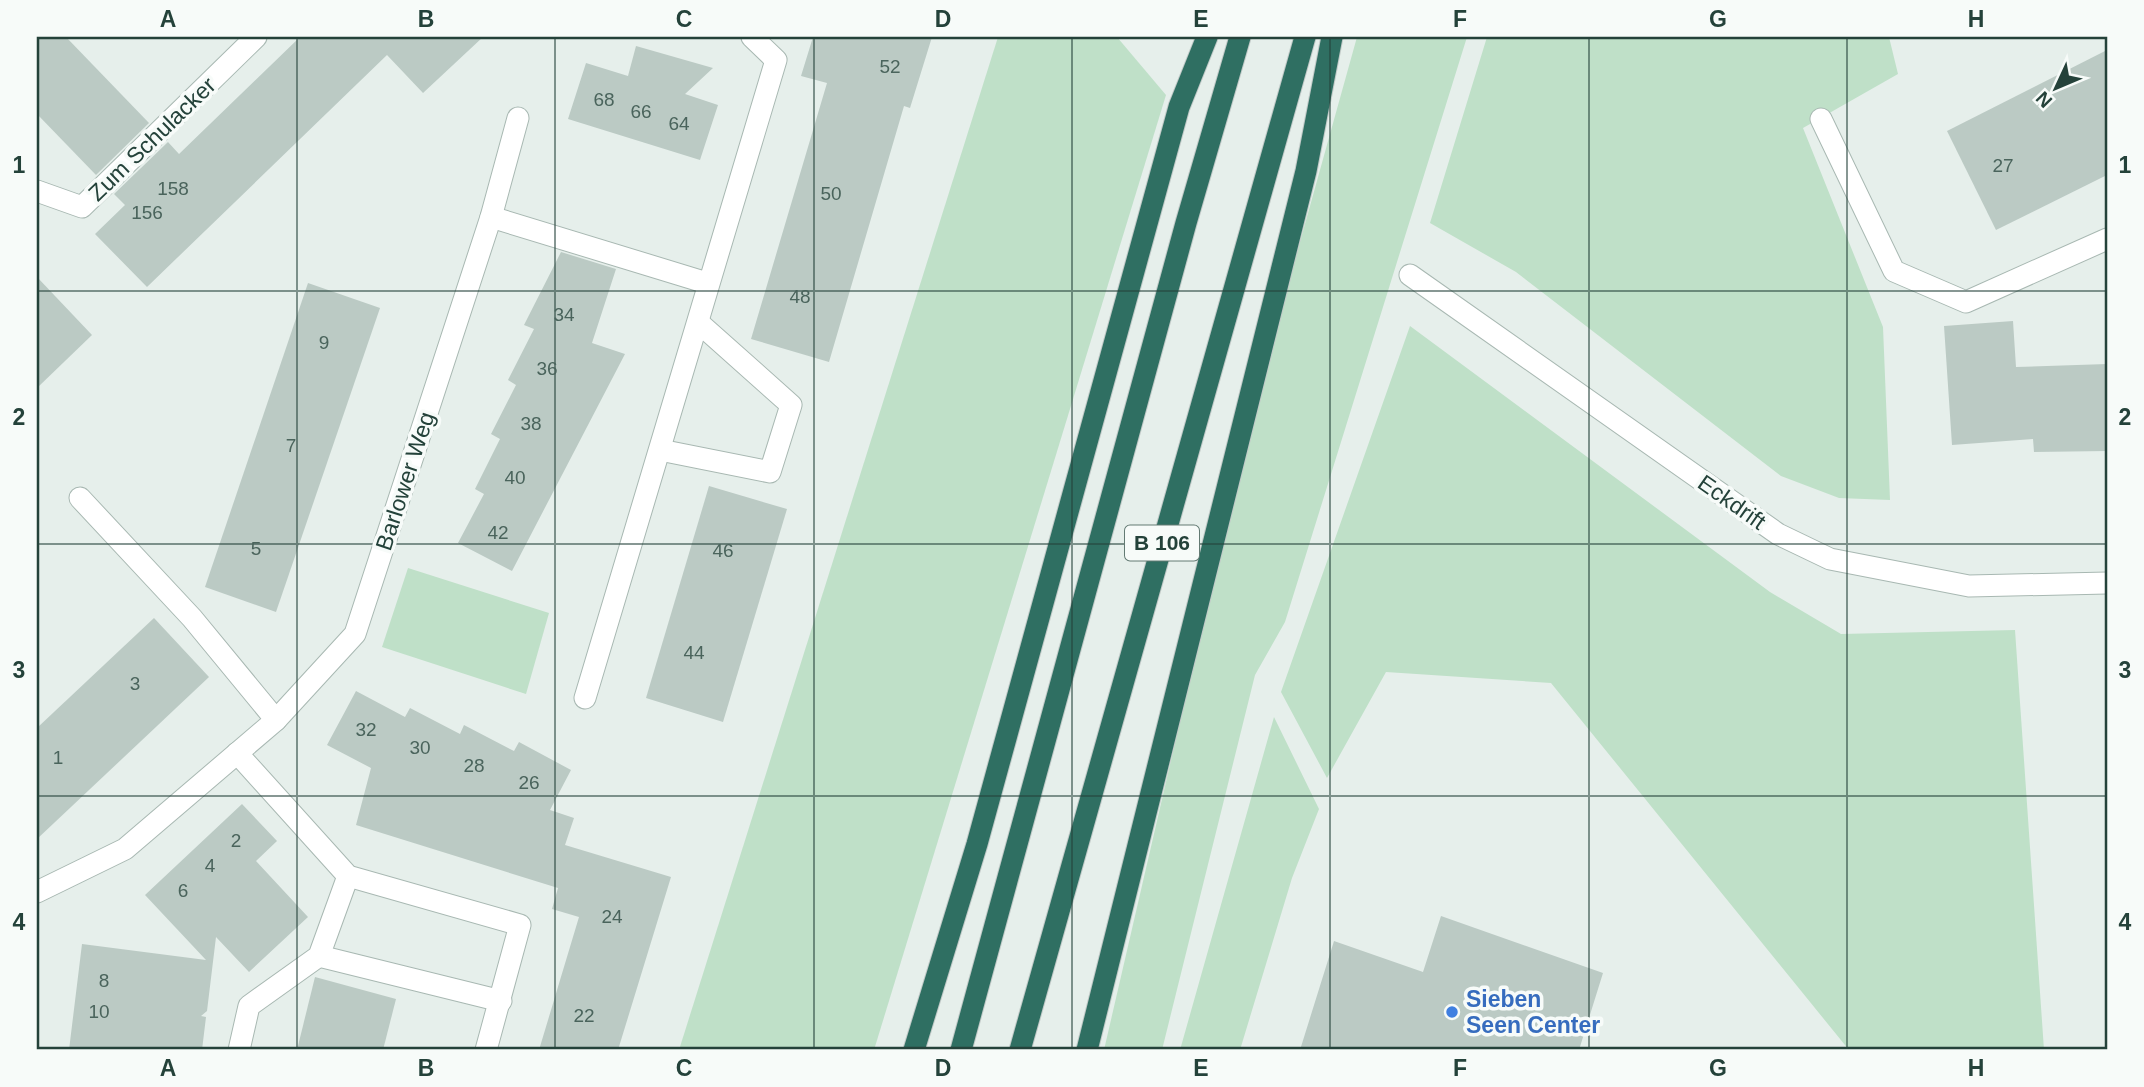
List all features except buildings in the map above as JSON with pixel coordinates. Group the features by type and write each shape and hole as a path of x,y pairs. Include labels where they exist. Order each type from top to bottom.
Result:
{"highway":[{"path":"914,1050 977,844 1179,107 1207,37"},
{"name":"B 106","path":"961,1050 1186,223 1240,37"},
{"name":"B 106","path":"1020,1050 1306,37"},
{"path":"1087,1050 1306,171 1332,37"}],"street":[{"name":"Zum Schulacker","path":"37,191 82,207 256,37"},
{"path":"752,37 776,60"},
{"path":"585,698 699,323 708,283 782,37"},
{"name":"Barlower Weg","path":"37,892 125,849 276,720 355,634 491,217 518,118"},
{"path":"1821,119 1894,271 1966,302 2107,239"},
{"path":"491,217 708,283"},
{"name":"Eckdrift","path":"1410,275 1778,534 1830,559 1969,586 2107,583"},
{"path":"660,450 770,472 791,405 699,323"},
{"path":"80,498 192,618 276,720"},
{"path":"237,754 348,876 520,925 486,1050"},
{"path":"239,1050 249,1006 319,956 348,876"},
{"path":"319,956 501,1001"}],"green space":[{"path":"998,37 1117,37 1166,95 874,1050 679,1050"},
{"path":"1357,37 1467,37 1285,622 1255,675 1162,1050 1104,1050 1246,436"},
{"path":"1487,37 1889,37 1898,74 1803,128 1883,327 1890,500 1839,498 1781,476 1516,272 1430,223"},
{"path":"1410,326 1770,592 1841,634 2015,630 2044,1050 1849,1050 1551,683 1386,672 1327,778 1281,692"},
{"path":"408,568 549,613 526,694 382,647"},
{"path":"1274,717 1319,809 1292,878 1240,1050 1180,1050"}],"place":[{"name":"Sieben Seen Center","path":"1452,1012"}]}
